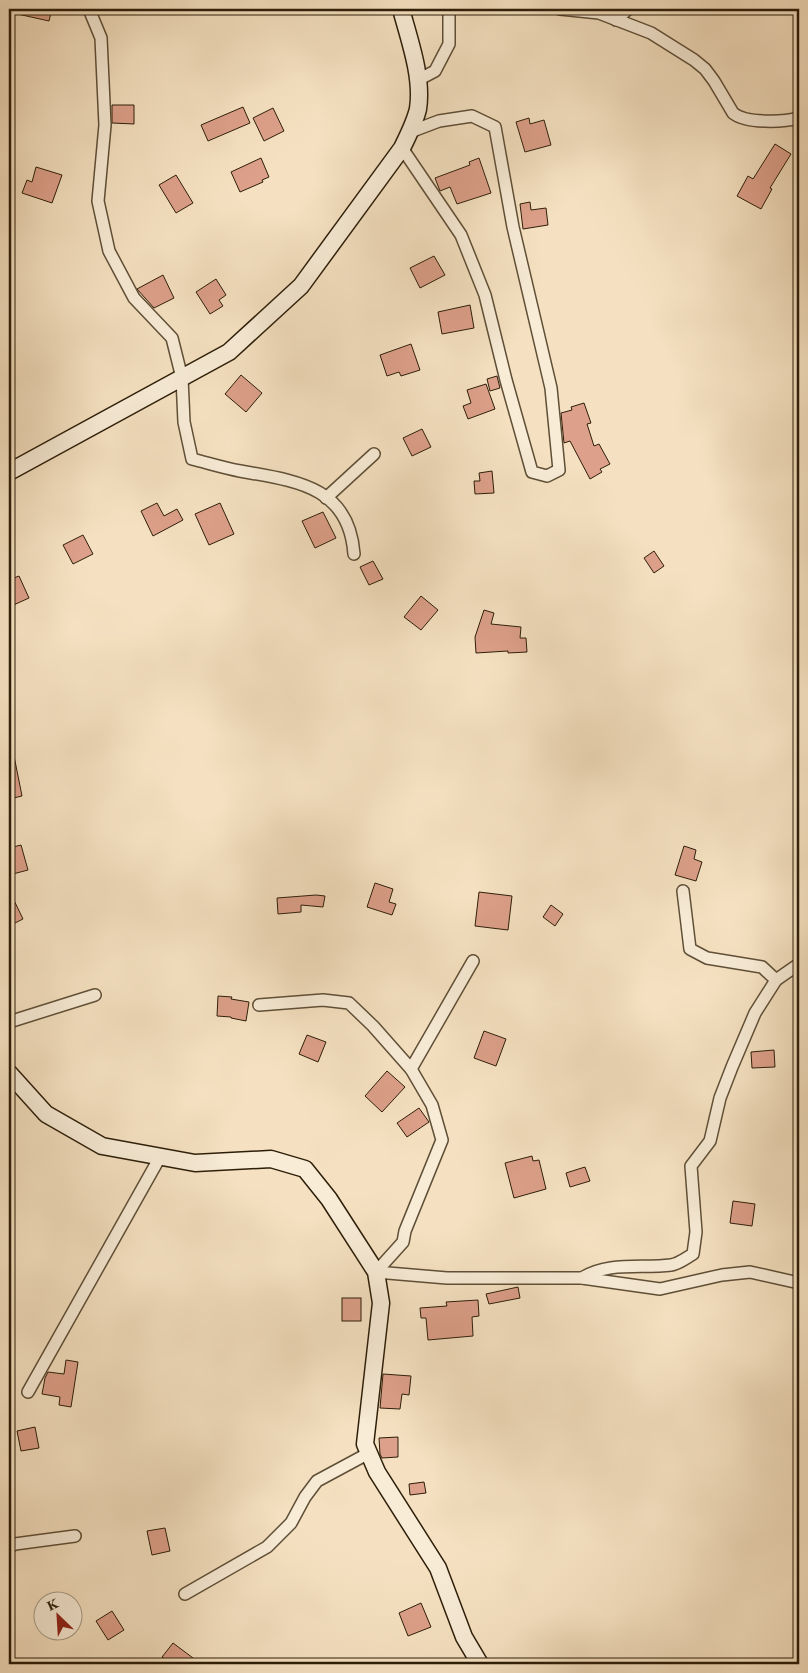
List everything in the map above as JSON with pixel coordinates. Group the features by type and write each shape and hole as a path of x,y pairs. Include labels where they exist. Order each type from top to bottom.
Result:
{"street":[{"path":"89,9 101,38 105,125 98,201 109,251 134,298 172,338 182,378 184,422 192,459 237,471 284,479 317,490 340,510 353,538 354,554"},
{"path":"9,472 229,352 301,286 402,148 410,132 418,108 418,80 401,9"},
{"path":"418,80 435,71 449,44 449,9"},
{"path":"560,9 599,13 651,33 705,69 738,117 759,121 799,118"},
{"path":"616,20 628,9"},
{"path":"402,148 461,235 485,295 506,380 532,472 547,476 559,470 551,388 513,227 495,127 472,116 439,121 410,132"},
{"path":"326,498 374,454"},
{"path":"683,891 690,949 707,958 762,967 776,980"},
{"path":"412,1069 473,961"},
{"path":"582,1278 590,1273 608,1268 674,1265 692,1254 696,1232 691,1166 710,1141 720,1098 755,1013 776,980 799,964"},
{"path":"9,1022 95,995"},
{"path":"259,1005 323,1000 349,1003 412,1069 432,1105 442,1140 405,1232 403,1242 376,1272"},
{"path":"9,1073 46,1114 102,1146 195,1163 270,1159 305,1169 329,1199 376,1272 380,1303 365,1444 377,1472 438,1568 464,1637 480,1664"},
{"path":"28,1392 160,1157"},
{"path":"376,1272 447,1278 582,1278 660,1289 722,1275 750,1272 799,1283"},
{"path":"185,1594 267,1547 291,1523 305,1497 318,1481 369,1453"},
{"path":"9,1547 15,1544 75,1536"}],"path":[{"path":"9,747 13,759"}],"building":[{"path":"14,9 52,9 49,21 13,13"},
{"path":"112,105 134,105 134,124 112,123"},
{"path":"243,107 250,123 208,141 201,125"},
{"path":"273,108 284,131 264,141 253,118"},
{"path":"529,118 530,124 544,120 551,145 525,152 516,122"},
{"path":"775,144 791,154 770,188 772,189 761,209 737,196 748,176 753,179"},
{"path":"261,158 269,177 262,180 263,182 240,192 231,172"},
{"path":"479,158 491,193 457,204 450,187 440,191 435,178 470,165 469,162"},
{"path":"36,167 62,175 52,203 22,193 27,180 32,182"},
{"path":"176,175 193,203 176,213 159,185"},
{"path":"530,202 531,210 546,208 548,225 523,229 520,204"},
{"path":"434,256 445,275 420,288 410,268"},
{"path":"163,275 174,298 154,308 137,289"},
{"path":"216,279 226,295 219,300 223,306 210,314 196,292"},
{"path":"470,305 474,328 442,334 438,312"},
{"path":"411,344 420,370 401,376 399,372 387,376 380,355"},
{"path":"241,375 262,393 246,412 225,394"},
{"path":"497,376 500,388 490,391 487,379"},
{"path":"486,384 495,409 468,419 463,406 471,403 467,390"},
{"path":"584,403 591,423 587,424 594,446 599,444 610,464 600,469 602,472 590,479 570,441 564,443 561,413 572,410 571,407"},
{"path":"422,429 431,447 412,456 403,438"},
{"path":"492,471 494,493 475,494 474,481 480,481 479,473"},
{"path":"157,503 164,516 177,509 183,520 153,536 141,511"},
{"path":"220,503 234,534 209,545 195,514"},
{"path":"323,512 336,538 315,548 302,521"},
{"path":"83,535 93,554 73,564 63,545"},
{"path":"654,551 664,566 654,573 644,558"},
{"path":"373,561 383,579 369,585 360,567"},
{"path":"19,576 29,598 9,607 9,580"},
{"path":"421,596 438,610 421,630 404,617"},
{"path":"484,610 494,613 491,624 521,627 520,638 526,638 527,652 476,653 475,637"},
{"path":"9,756 14,756 22,796 9,799"},
{"path":"21,845 28,870 9,875 9,848"},
{"path":"684,846 696,850 694,859 702,862 696,881 675,875"},
{"path":"375,883 393,889 389,902 396,904 392,915 367,907"},
{"path":"9,890 23,919 9,926"},
{"path":"479,892 512,896 508,930 475,926"},
{"path":"325,896 323,907 301,905 301,912 278,914 277,898"},
{"path":"551,905 563,914 555,926 543,917"},
{"path":"218,996 232,997 231,999 249,1002 246,1021 217,1016"},
{"path":"484,1031 506,1039 496,1066 474,1058"},
{"path":"307,1035 326,1042 318,1062 299,1054"},
{"path":"774,1050 775,1067 752,1068 751,1052"},
{"path":"387,1071 405,1087 382,1112 365,1096"},
{"path":"419,1108 429,1122 407,1137 397,1123"},
{"path":"532,1156 533,1161 539,1160 546,1189 514,1198 505,1163"},
{"path":"585,1167 590,1181 570,1187 566,1173"},
{"path":"733,1201 755,1204 752,1226 730,1223"},
{"path":"518,1287 520,1298 489,1304 486,1294"},
{"path":"342,1298 361,1298 361,1321 342,1321"},
{"path":"478,1300 479,1316 472,1317 473,1336 428,1340 426,1318 421,1318 420,1308 447,1306 446,1302"},
{"path":"66,1360 78,1362 71,1407 59,1405 60,1397 42,1394 48,1372 64,1374"},
{"path":"383,1374 411,1376 409,1395 402,1394 400,1409 380,1408"},
{"path":"35,1427 39,1448 21,1451 17,1431"},
{"path":"398,1437 398,1457 382,1458 379,1438"},
{"path":"424,1482 426,1493 410,1495 409,1484"},
{"path":"165,1528 170,1551 152,1555 147,1531"},
{"path":"421,1603 431,1627 408,1636 399,1613"},
{"path":"112,1611 124,1630 108,1640 96,1621"},
{"path":"173,1643 201,1664 172,1664 162,1657"}]}
